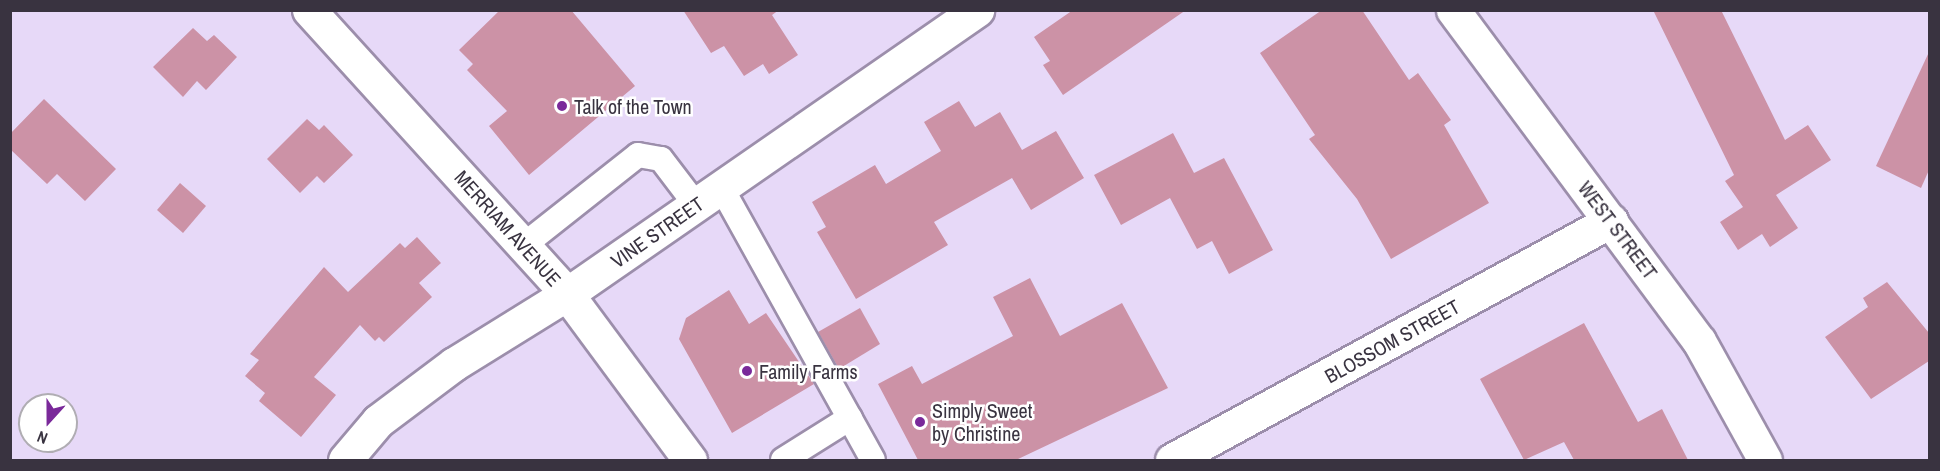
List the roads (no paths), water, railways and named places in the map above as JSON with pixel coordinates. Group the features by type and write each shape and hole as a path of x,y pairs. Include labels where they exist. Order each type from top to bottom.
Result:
{"street":[{"name":"MERRIAM AVENUE","path":"309,10 567,294 690,460"},
{"name":"VINE STREET","path":"345,460 378,421 454,364 567,294 977,10"},
{"name":"WEST STREET","path":"1453,11 1700,340 1765,460"},
{"name":"BLOSSOM STREET","path":"1172,460 1611,221"}],"lane":[{"path":"524,245 638,155 661,159 709,196 850,418 873,460"},
{"path":"783,460 850,418"}],"place":[{"name":"Talk of the Town","path":"562,106"},
{"name":"Family Farms","path":"747,371"},
{"name":"Simply Sweet by Christine","path":"920,422"}]}
